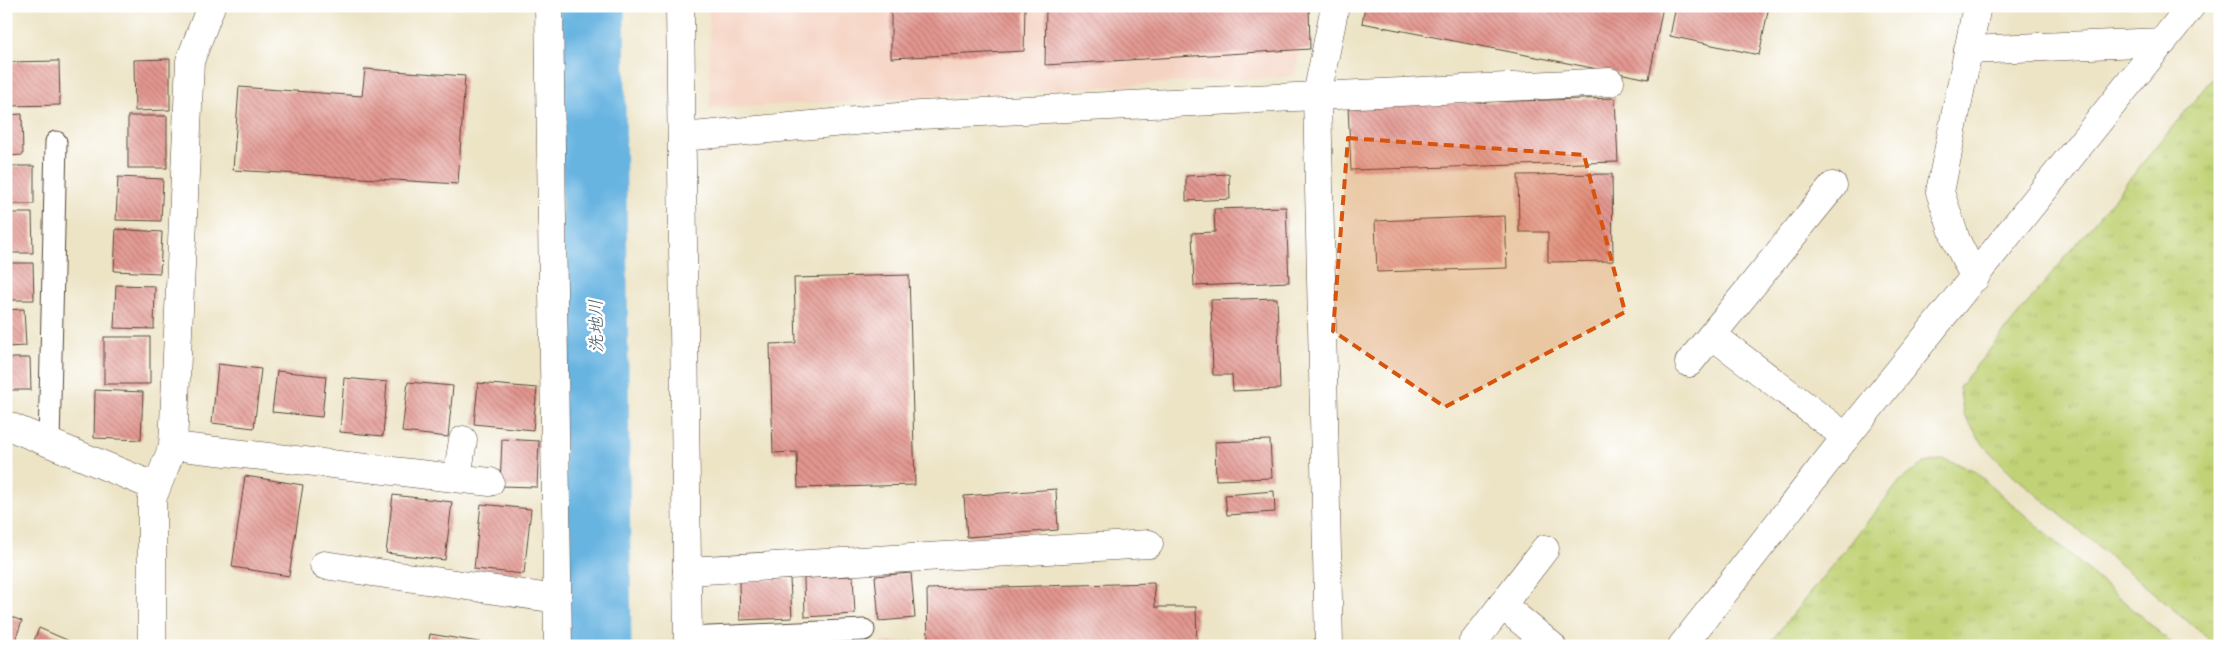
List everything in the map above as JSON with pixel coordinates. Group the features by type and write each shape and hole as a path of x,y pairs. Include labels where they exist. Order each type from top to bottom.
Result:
{"street":[{"path":"152,646 152,499 173,446 190,61 211,6"},
{"path":"549,6 558,646"},
{"path":"680,6 688,642"},
{"path":"1329,646 1317,95 1335,6"},
{"path":"1975,278 1956,240 1940,192 1977,6"},
{"path":"1682,646 1846,437 2191,6"},
{"path":"1968,50 2163,42"},
{"path":"682,137 920,115 1610,82"},
{"path":"1689,363 1833,186"},
{"path":"1712,335 1846,437"},
{"path":"6,425 156,487"},
{"path":"457,477 463,440"},
{"path":"173,446 490,482"},
{"path":"687,571 1149,544"},
{"path":"1472,644 1546,549"},
{"path":"324,565 557,599"},
{"path":"1502,605 1552,646"}],"lane":[{"path":"49,443 56,142"},
{"path":"688,642 864,630"}],"highlighted area":[{"path":"1348,138 1584,155 1625,312 1445,407 1333,331"}],"shaded area":[{"path":"709,6 1309,6 1295,76 710,109"}],"green space":[{"path":"2220,69 2220,646 2217,646 2012,474 1985,447 1964,415 1959,387"},
{"path":"1943,459 1973,470 2175,646 1767,646 1901,480 1924,463"}],"building":[{"path":"891,6 1025,6 1024,51 891,58"},
{"path":"1046,6 1309,6 1310,49 1045,65"},
{"path":"1365,6 1663,6 1649,79 1362,23"},
{"path":"1676,6 1769,6 1759,55 1670,36"},
{"path":"1782,6 1807,6 1806,12"},
{"path":"170,59 170,110 135,111 134,60"},
{"path":"59,61 60,105 6,106 6,62"},
{"path":"365,69 465,76 458,184 233,170 239,87 362,96"},
{"path":"1615,98 1618,162 1351,170 1348,106"},
{"path":"22,114 23,155 6,156 6,115"},
{"path":"128,116 167,116 167,168 128,168"},
{"path":"6,166 34,166 34,204 6,204"},
{"path":"1229,174 1230,199 1186,201 1186,176"},
{"path":"1612,174 1613,261 1548,262 1548,232 1519,232 1518,175"},
{"path":"118,177 163,179 161,221 116,220"},
{"path":"1286,207 1289,282 1194,286 1192,233 1215,232 1214,209"},
{"path":"6,213 32,213 33,253 6,253"},
{"path":"1505,216 1507,268 1377,272 1375,221"},
{"path":"116,229 162,232 160,273 114,271"},
{"path":"6,263 33,263 34,300 6,300"},
{"path":"909,275 915,485 798,488 797,452 773,453 770,344 796,343 794,278"},
{"path":"116,285 155,286 154,329 114,328"},
{"path":"1277,298 1280,389 1233,391 1232,375 1213,375 1211,300"},
{"path":"24,309 26,346 6,347 6,310"},
{"path":"104,337 150,337 150,384 104,384"},
{"path":"6,358 30,358 31,390 6,390"},
{"path":"218,364 261,369 254,428 212,423"},
{"path":"277,371 326,376 322,417 272,412"},
{"path":"344,378 387,382 383,436 340,432"},
{"path":"408,382 453,386 448,437 402,432"},
{"path":"478,383 537,388 533,430 474,424"},
{"path":"95,390 143,392 141,440 94,438"},
{"path":"502,439 539,441 537,487 500,486"},
{"path":"1270,440 1272,478 1216,480 1215,442"},
{"path":"245,476 303,485 289,576 232,567"},
{"path":"1056,489 1058,530 967,537 964,496"},
{"path":"1274,491 1275,512 1227,515 1225,495"},
{"path":"393,495 452,502 445,560 386,553"},
{"path":"481,504 531,509 524,574 474,569"},
{"path":"911,573 915,618 879,621 875,576"},
{"path":"853,576 855,614 805,617 804,578"},
{"path":"790,579 792,618 740,620 739,581"},
{"path":"1154,583 1155,607 1196,607 1197,646 928,646 927,589"},
{"path":"6,615 22,621 13,646 6,646"},
{"path":"39,628 74,643 73,646 32,646"},
{"path":"430,634 497,645 497,646 428,646"},
{"path":"915,641 915,646 880,646 880,644"}],"waterway":[{"name":"洗地川","path":"592,6 599,646"}]}
